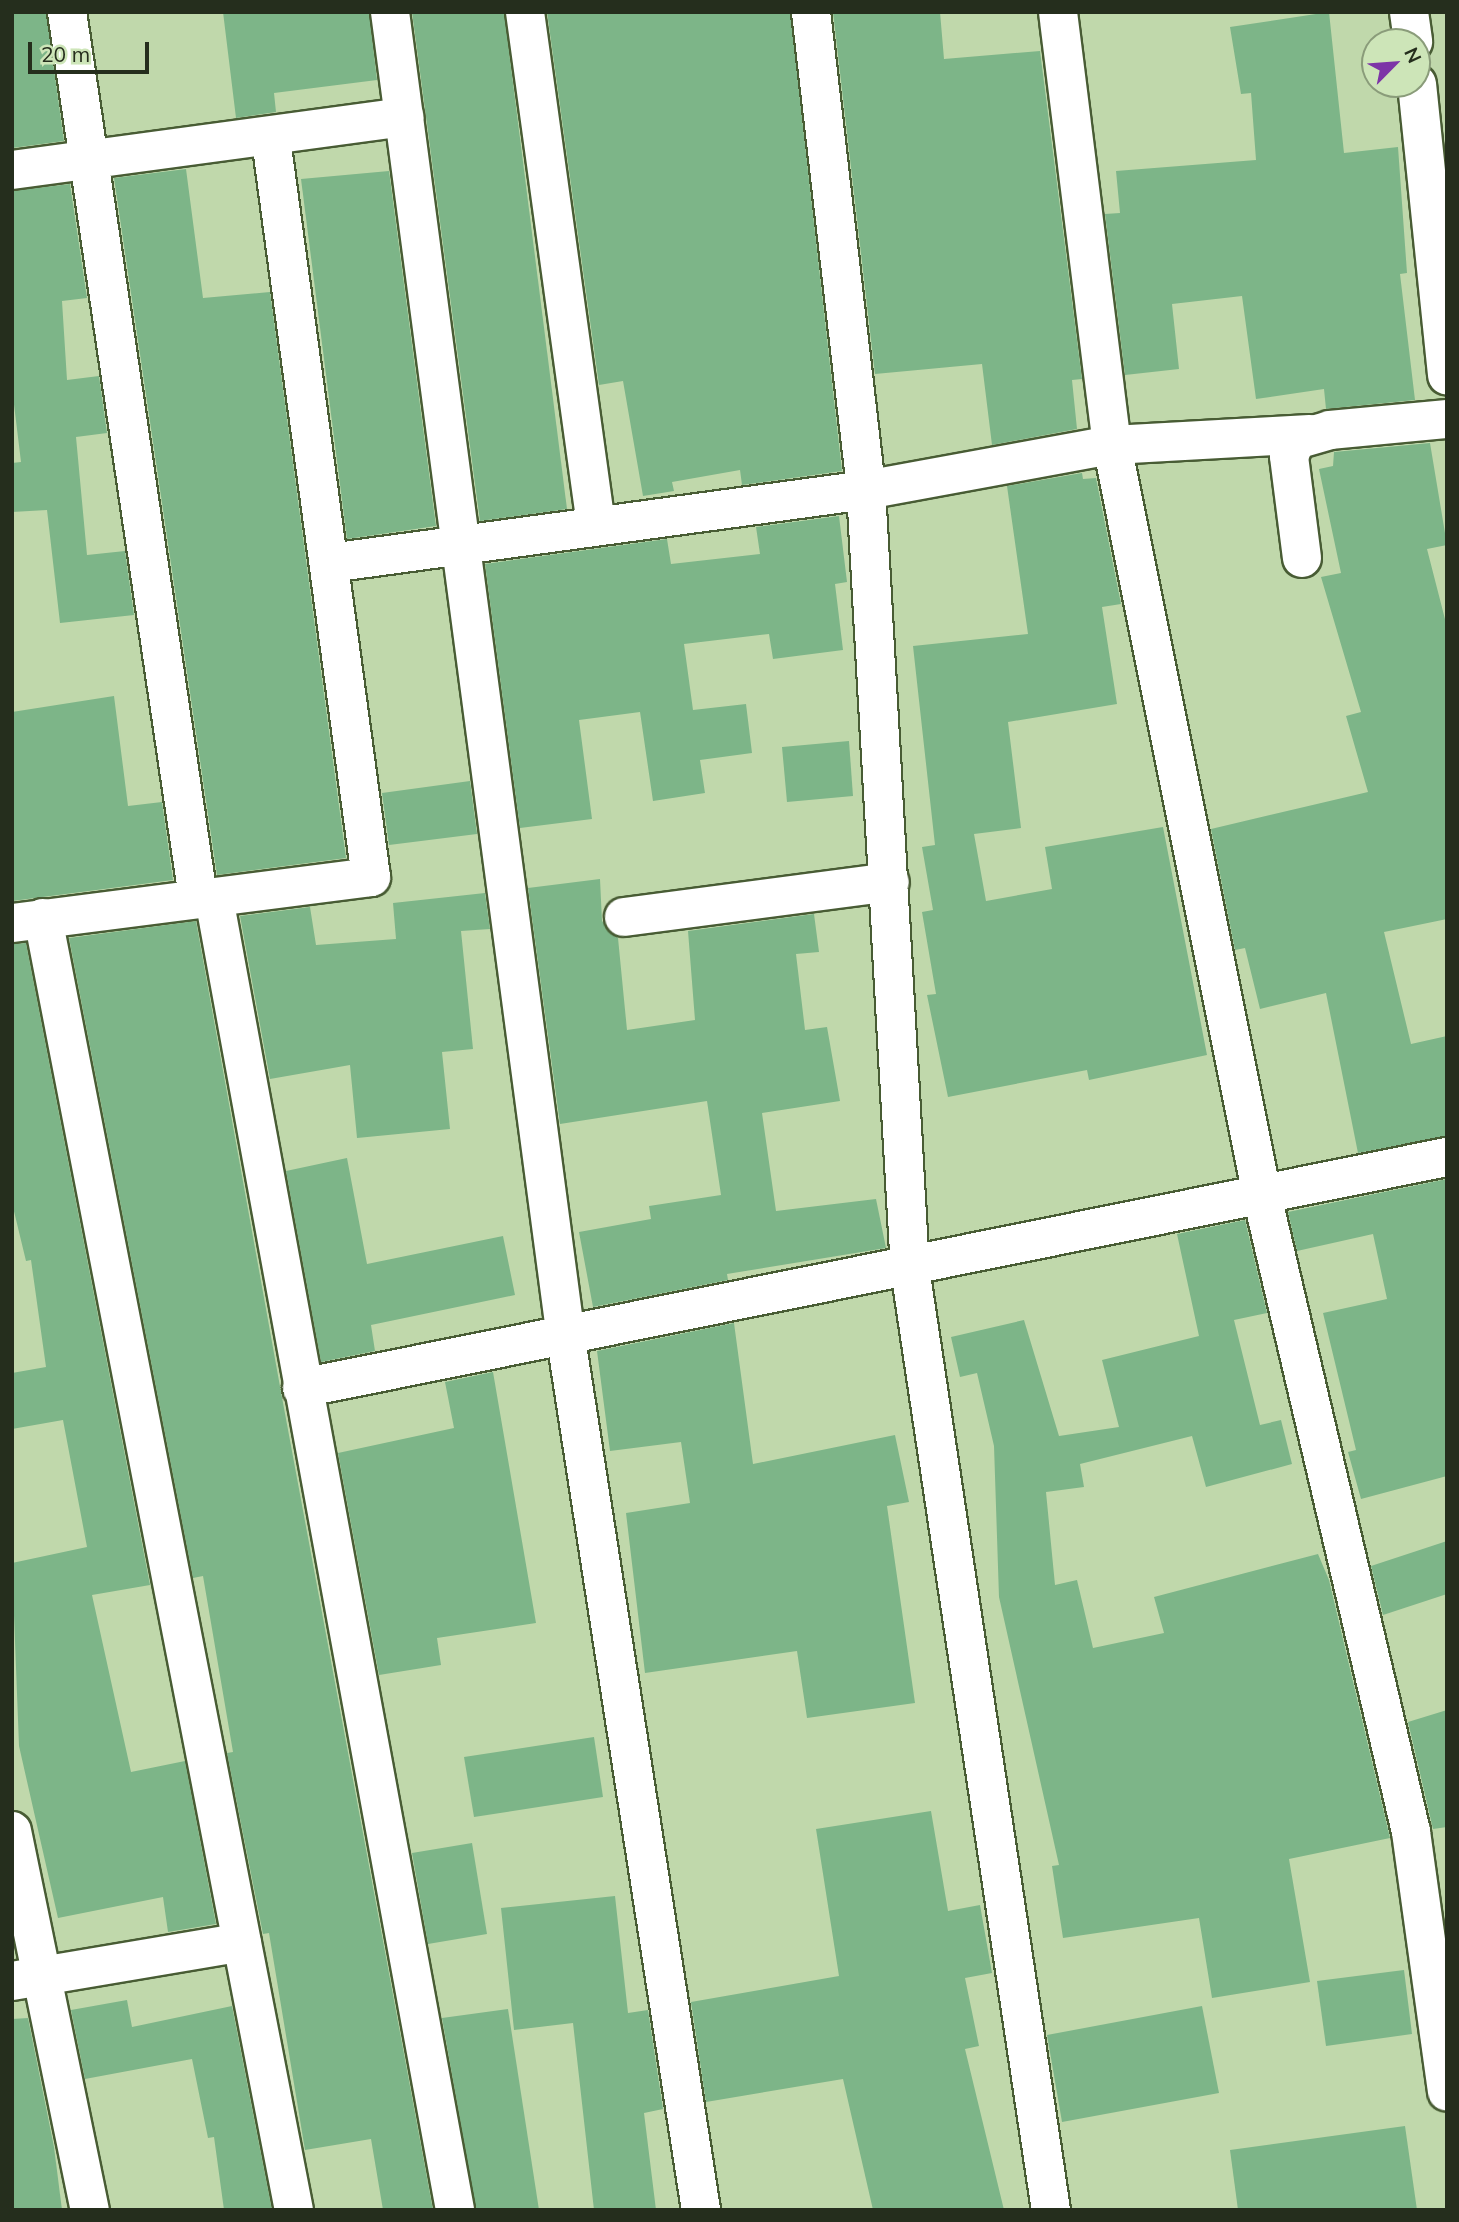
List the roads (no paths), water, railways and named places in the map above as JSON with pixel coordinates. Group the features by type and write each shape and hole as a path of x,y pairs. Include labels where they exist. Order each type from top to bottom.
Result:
{"street":[{"path":"67,12 206,898 302,1388 455,2210"},
{"path":"390,12 566,1339 701,2210"},
{"path":"524,12 596,525"},
{"path":"811,12 866,490 910,1269 1051,2210"},
{"path":"1058,12 1112,445 1262,1196 1411,1832 1447,2092"},
{"path":"1418,98 1447,375"},
{"path":"12,170 271,139 404,117"},
{"path":"271,139 371,877 28,920 242,1942 294,2210"},
{"path":"330,563 461,543 866,490 1112,445 1310,434 1447,419"},
{"path":"1302,558 1289,456 1296,440 1310,434"},
{"path":"624,917 890,882"},
{"path":"302,1388 566,1339 1447,1157"},
{"path":"12,1831 28,1980 90,2210"},
{"path":"28,1980 242,1942"}]}
